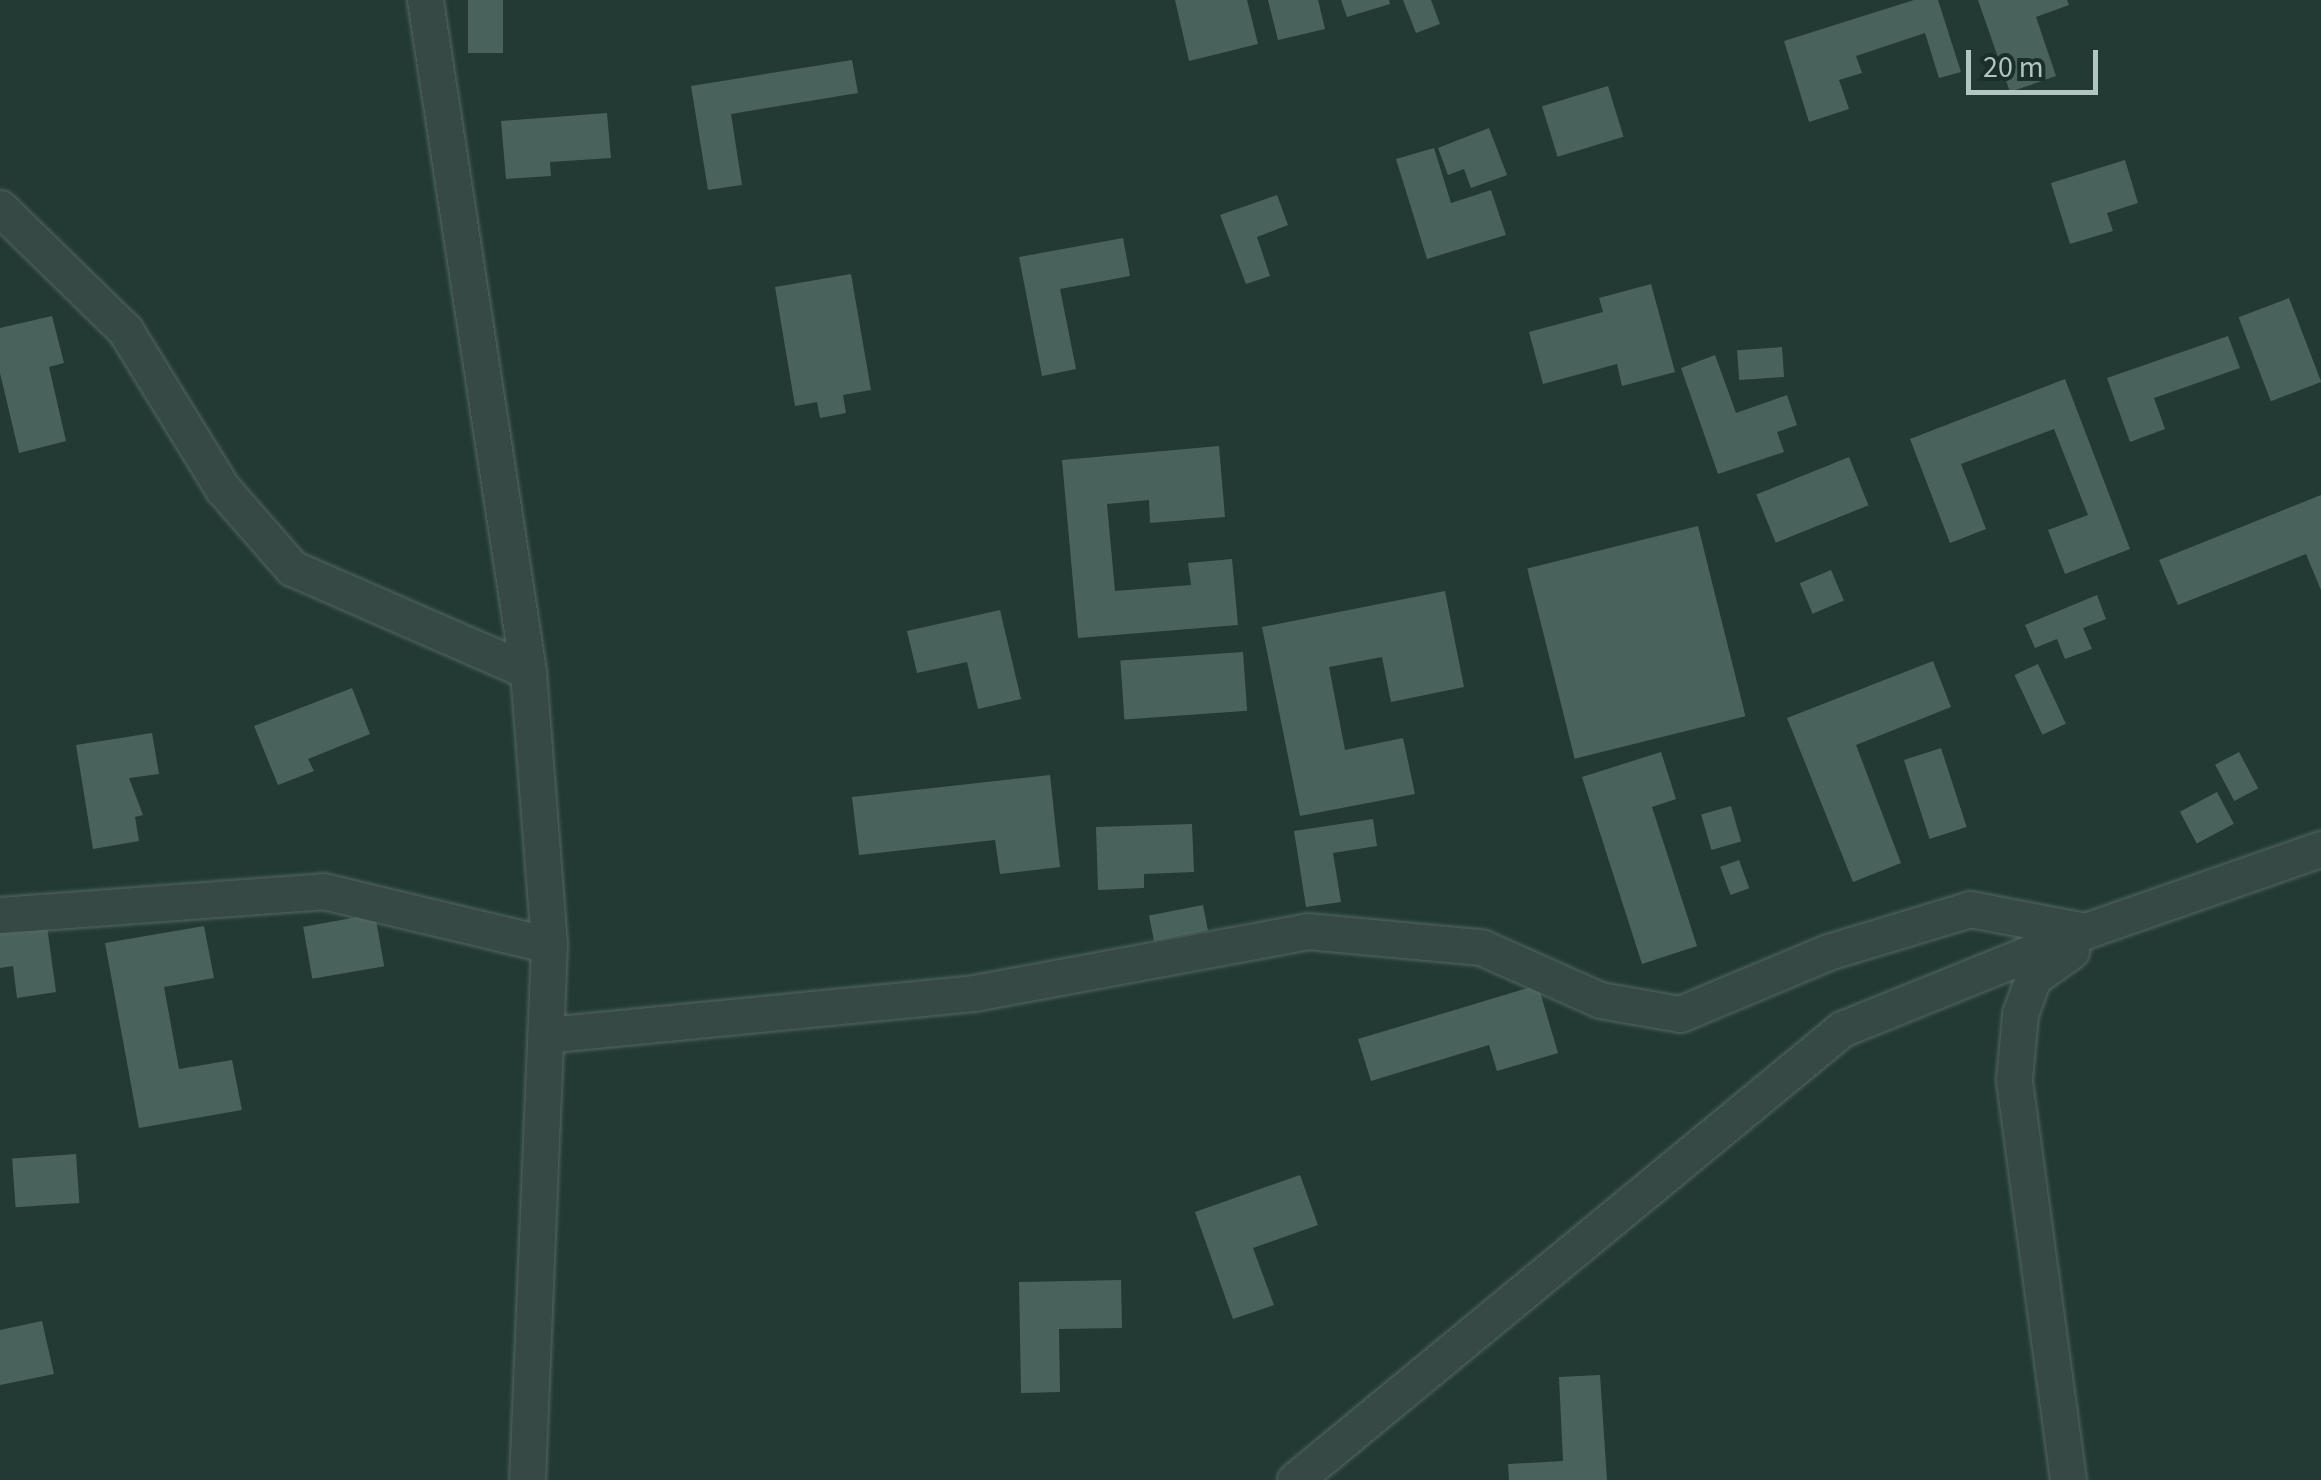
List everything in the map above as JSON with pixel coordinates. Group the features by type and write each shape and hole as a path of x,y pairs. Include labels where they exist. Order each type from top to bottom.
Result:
{"street":[{"path":"425,0 528,672 549,945 547,1035 528,1318 526,1480"},
{"path":"0,208 125,330 223,489 292,568 528,672"},
{"path":"1294,1480 1842,1029 2099,926 2321,848"},
{"path":"0,914 323,890 549,945"},
{"path":"547,1035 974,993 1307,931 1481,947 1600,1000 1680,1014 1828,952 1970,910 2099,926"},
{"path":"2068,1480 2014,1079 2020,1014 2033,978 2099,926"}],"building":[{"path":"468,0 503,0 503,53 468,53"},
{"path":"1175,0 1247,0 1258,44 1189,61"},
{"path":"1268,0 1318,0 1325,29 1278,40"},
{"path":"1341,0 1389,0 1390,4 1347,17"},
{"path":"1403,0 1431,0 1440,24 1416,33"},
{"path":"1914,0 1938,0 1961,72 1939,78 1925,33 1856,56 1862,73 1839,80 1849,109 1809,122 1784,41"},
{"path":"1978,0 2067,0 2069,5 2036,17 2056,76 2010,92"},
{"path":"852,60 858,93 731,114 742,185 708,190 691,86"},
{"path":"1608,86 1623,137 1558,157 1542,106"},
{"path":"607,113 611,158 550,162 551,176 506,179 501,121"},
{"path":"1489,128 1507,175 1471,188 1464,169 1448,175 1438,148"},
{"path":"1434,148 1451,203 1491,190 1506,235 1427,259 1396,159"},
{"path":"2125,160 2138,203 2107,213 2113,231 2070,244 2051,183"},
{"path":"1277,195 1288,225 1257,237 1270,276 1246,284 1220,215"},
{"path":"1123,238 1130,276 1060,289 1076,369 1042,376 1019,257"},
{"path":"851,274 871,390 843,395 846,413 820,418 817,402 795,406 775,287"},
{"path":"1651,284 1675,372 1622,386 1617,364 1543,384 1529,332 1603,312 1599,298"},
{"path":"2289,298 2321,382 2271,401 2239,317"},
{"path":"52,316 64,363 49,367 66,441 19,453 0,373 0,328"},
{"path":"2228,336 2240,368 2154,398 2165,429 2130,442 2107,378"},
{"path":"1782,347 1784,377 1739,380 1737,350"},
{"path":"1715,355 1736,413 1787,395 1797,425 1777,432 1784,452 1718,474 1681,368"},
{"path":"2065,379 2130,549 2065,574 2048,530 2088,515 2054,429 1961,464 1986,529 1950,543 1910,439"},
{"path":"1219,446 1225,517 1150,523 1149,500 1107,504 1115,591 1191,585 1188,563 1232,559 1238,625 1078,638 1062,460"},
{"path":"1849,457 1868,505 1776,543 1756,494"},
{"path":"2321,495 2321,590 2306,554 2178,605 2159,560"},
{"path":"1698,526 1745,716 1575,759 1527,569"},
{"path":"1831,570 1844,600 1813,614 1800,583"},
{"path":"1445,591 1464,687 1391,702 1382,657 1329,667 1345,750 1403,738 1415,794 1300,816 1262,627"},
{"path":"2097,595 2106,619 2083,628 2092,649 2065,659 2057,639 2035,648 2025,625"},
{"path":"1000,610 1021,699 978,709 967,662 917,673 907,631"},
{"path":"1243,652 1247,711 1124,719 1120,661"},
{"path":"1933,661 1951,707 1856,745 1901,863 1853,882 1787,718"},
{"path":"2038,664 2066,724 2042,735 2014,675"},
{"path":"352,688 370,734 308,759 314,771 278,785 254,726"},
{"path":"152,733 159,774 129,778 143,815 135,817 139,841 93,849 76,745"},
{"path":"1941,748 1967,827 1930,839 1904,760"},
{"path":"1661,752 1676,799 1652,807 1697,946 1642,964 1582,777"},
{"path":"2239,752 2258,788 2234,801 2215,765"},
{"path":"1050,775 1060,867 1000,874 995,840 859,855 852,797"},
{"path":"2217,792 2234,824 2197,844 2180,812"},
{"path":"1731,806 1741,842 1711,850 1701,815"},
{"path":"1373,819 1377,846 1333,853 1341,902 1306,907 1294,831"},
{"path":"1192,824 1194,872 1144,874 1144,888 1098,890 1096,827"},
{"path":"1739,860 1749,888 1730,895 1720,867"},
{"path":"1203,905 1208,931 1154,941 1149,915"},
{"path":"375,914 384,966 312,979 303,927"},
{"path":"46,919 56,992 17,998 13,966 0,968 0,926"},
{"path":"204,926 214,978 164,987 179,1069 232,1060 242,1110 139,1128 105,943"},
{"path":"1538,985 1558,1053 1497,1071 1489,1045 1371,1081 1358,1039"},
{"path":"76,1154 79,1203 16,1207 12,1158"},
{"path":"1300,1175 1318,1225 1253,1248 1274,1305 1233,1319 1195,1212"},
{"path":"1121,1280 1122,1328 1059,1329 1060,1392 1021,1393 1019,1282"},
{"path":"42,1321 54,1374 0,1385 0,1330"},
{"path":"1600,1375 1607,1480 1509,1480 1508,1464 1563,1461 1559,1377"}]}
